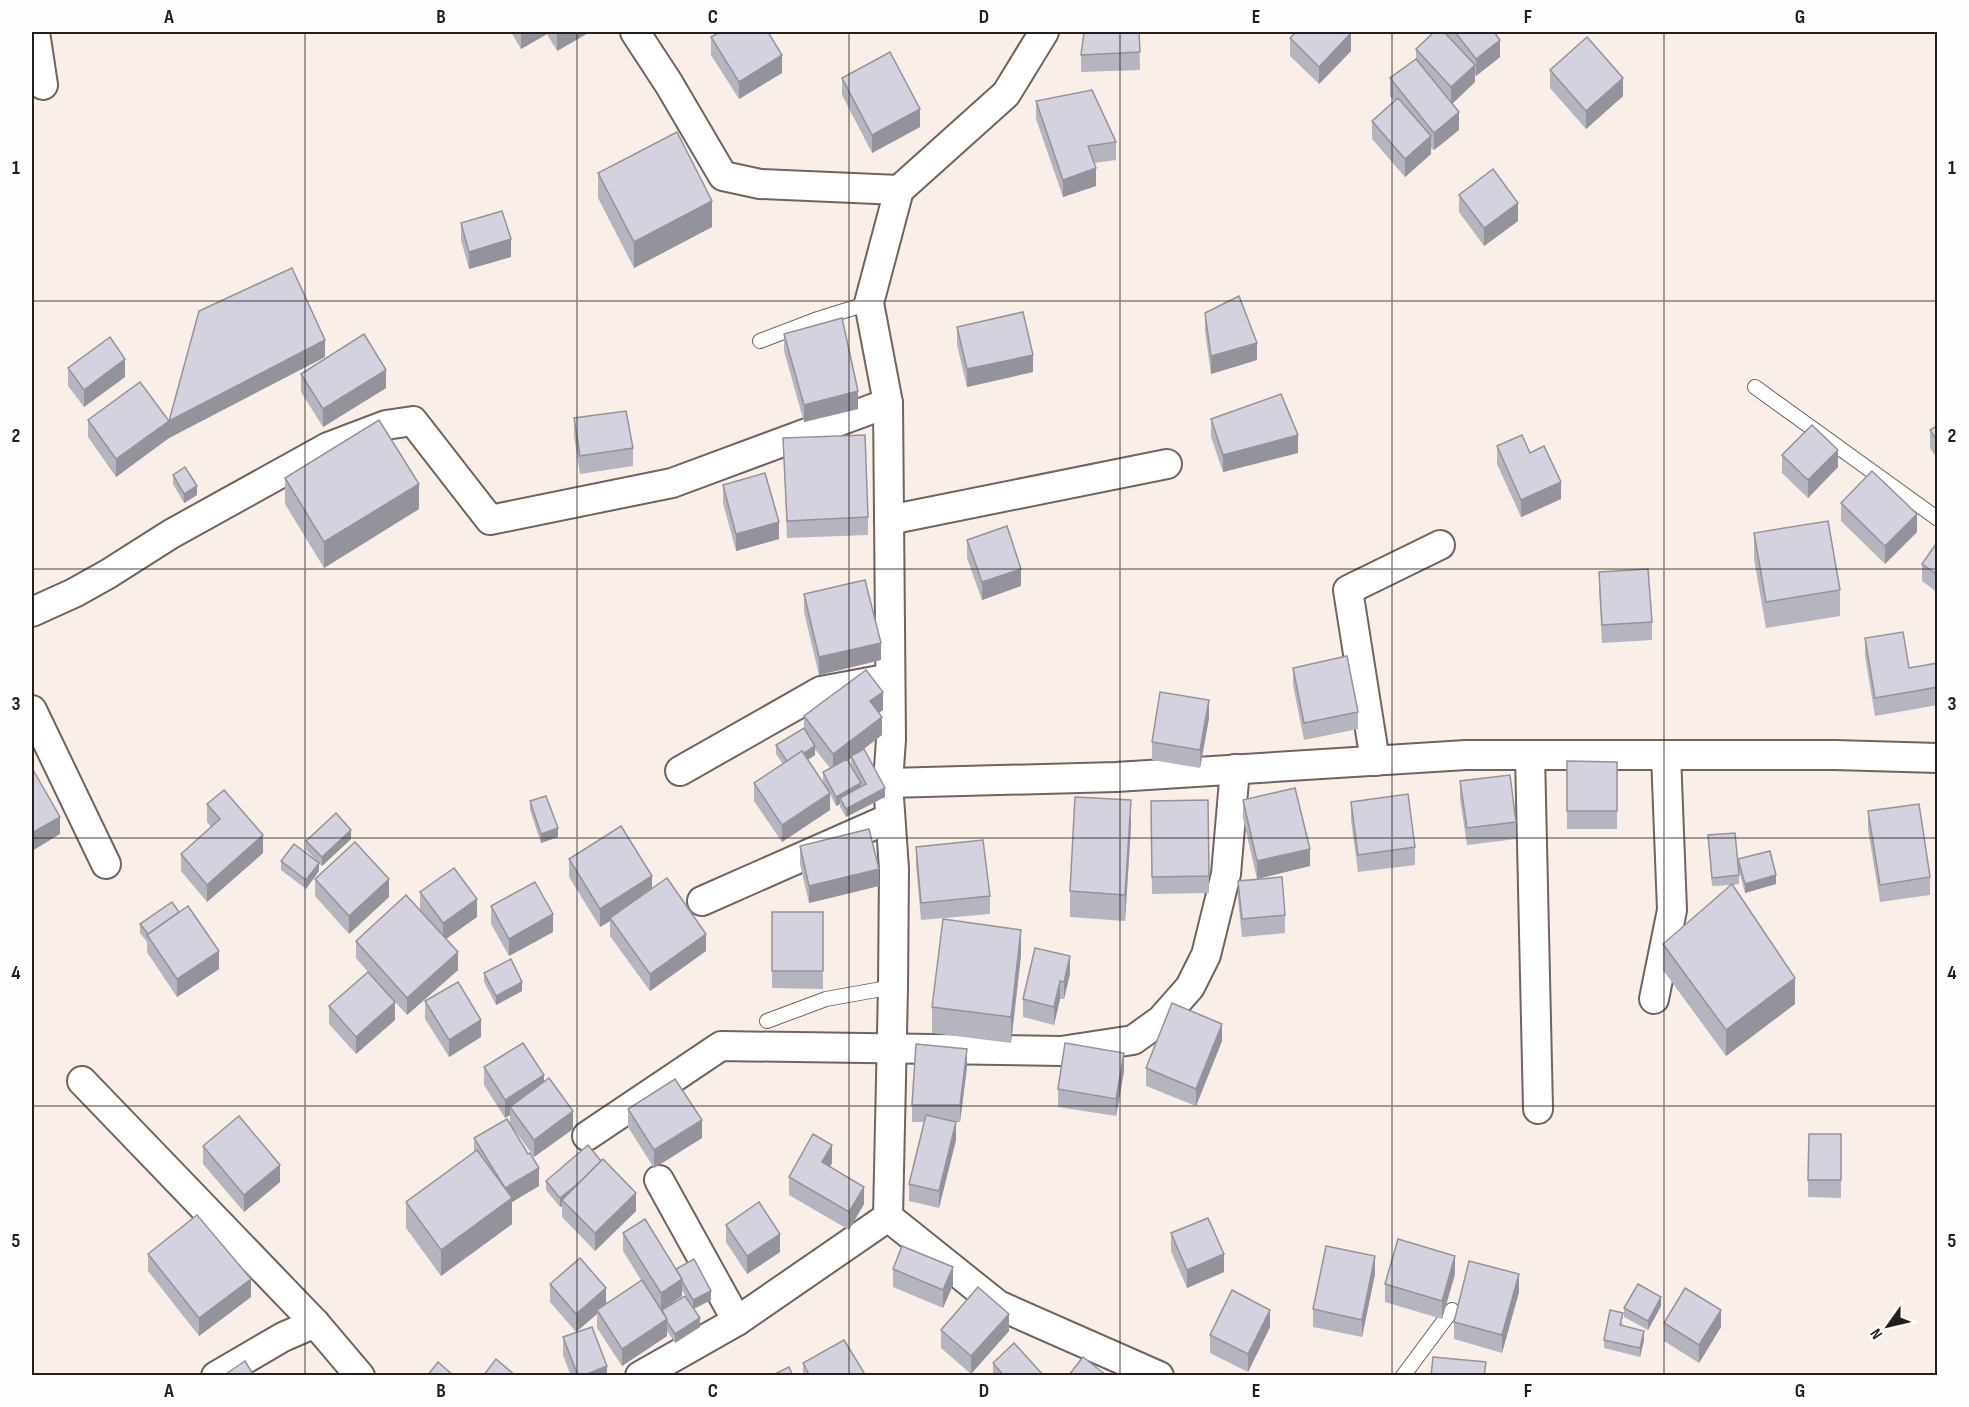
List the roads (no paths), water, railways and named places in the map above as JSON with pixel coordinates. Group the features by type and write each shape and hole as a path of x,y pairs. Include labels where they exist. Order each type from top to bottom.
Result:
{"street":[{"path":"35,32 43,85"},
{"path":"635,32 669,84 723,176 760,184 899,190"},
{"path":"888,1217 894,869 888,783 891,678 888,403 869,303 899,190 1006,94 1044,32"},
{"path":"32,612 74,593 171,534 328,447 386,425 412,421 490,520 672,483 888,403"},
{"path":"889,520 1167,464"},
{"path":"1375,761 1348,590 1440,545"},
{"path":"680,771 821,692 891,678"},
{"path":"32,710 106,864"},
{"path":"888,783 1116,777 1466,755 1824,755 1938,758"},
{"path":"1530,755 1538,1109"},
{"path":"1654,999 1671,910 1666,755"},
{"path":"587,1136 721,1046 1061,1051 1133,1040 1161,1020 1190,987 1206,955 1226,874 1235,769"},
{"path":"702,901 890,818"},
{"path":"82,1081 315,1323 360,1376"},
{"path":"659,1180 736,1321"},
{"path":"640,1376 736,1321 888,1217"},
{"path":"888,1217 998,1305 1159,1376"},
{"path":"216,1376 283,1337 315,1323"}],"lane":[{"path":"760,341 869,303"},
{"path":"1755,387 1938,519"},
{"path":"767,1021 826,999 893,987"},
{"path":"1403,1376 1452,1311"}]}
